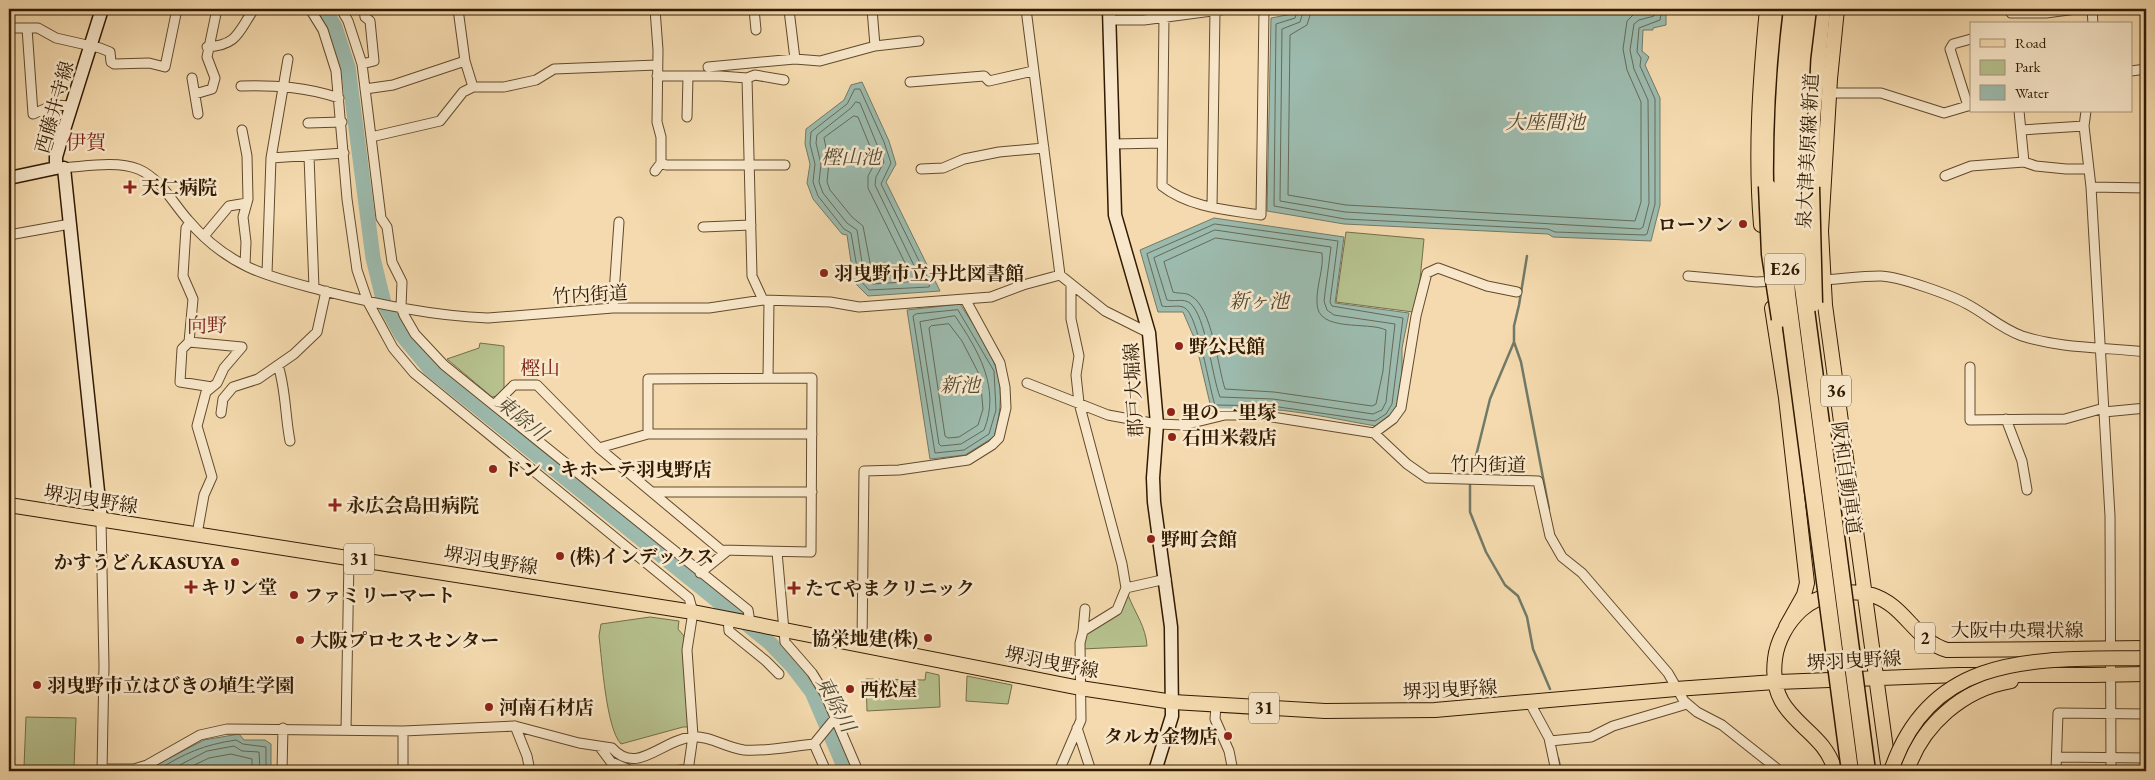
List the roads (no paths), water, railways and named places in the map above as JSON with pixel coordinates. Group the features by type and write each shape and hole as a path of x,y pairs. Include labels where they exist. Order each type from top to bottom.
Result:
{"highway":[{"path":"1779,9 1769,92 1768,217 1777,306 1800,406"},
{"name":"阪和自動車道","path":"1792,9 1782,112 1781,183 1787,294 1800,406 1850,771"},
{"name":"阪和自動車道","path":"1808,9 1798,112 1798,231 1805,305 1866,771"},
{"path":"1822,9 1812,119 1811,187 1814,308 1827,437 1829,487"}],"main road":[{"name":"西藤井寺線","path":"9,178 60,168 56,157 102,9"},
{"path":"1767,9 1760,83 1757,173 1768,281 1786,398 1807,583 1804,595 1786,627"},
{"name":"泉大津美原線 新道","path":"1836,9 1821,231 1823,280 1844,453 1890,771"},
{"name":"郡戸大堀線","path":"1110,15 1117,225 1149,333 1157,424 1153,478 1154,502 1166,579 1171,627 1172,716 1155,771"},
{"path":"60,168 70,224 101,520"},
{"name":"堺羽曳野線","path":"9,505 709,614 727,622 753,619 783,628 1080,688 1173,702 1216,706 1372,712 1435,710 1530,703 1676,688 1775,682 1958,674 2105,674"},
{"name":"大阪中央環状線","path":"1835,771 1822,746 1783,705 1775,682 1775,655 1786,627 1802,609 1816,600 1836,594 1864,594 1893,605 1924,638 1948,650 2146,648"},
{"name":"大阪中央環状線","path":"1890,771 1902,746 1924,714 1951,689 1974,676 1999,667 2024,662 2146,658"},
{"path":"1907,771 1919,745 1935,723 1957,703 1975,692 1994,684 2017,680 2105,674 2146,674"}],"street":[{"path":"9,28 38,28 56,38 110,52 111,62 114,64 149,63 165,67 178,9"},
{"path":"195,94 212,89 215,78 207,57 207,47 217,9"},
{"path":"207,47 221,46 231,42 254,9"},
{"path":"310,9 323,30 331,51 342,122 357,270 393,348 414,373 689,598 693,612 687,650 693,736 688,770 674,771"},
{"path":"341,9 348,21 362,64 381,218 387,227 392,262 402,282 399,307 408,324 431,352 700,573 753,619"},
{"path":"362,64 374,61 370,21 365,17 364,9"},
{"path":"458,9 465,61 473,87"},
{"path":"655,9 658,50 656,122 661,137 658,167 785,165"},
{"path":"754,9 756,30"},
{"path":"872,9 875,46"},
{"path":"1026,9 1032,71 1060,275 1105,311 1149,333"},
{"path":"1110,15 1144,20 1227,9"},
{"path":"1164,16 1162,186 1171,193 1194,203 1261,215 1264,9"},
{"path":"2011,11 2046,13 2076,9"},
{"path":"2092,9 2093,22"},
{"path":"789,10 795,59"},
{"path":"1212,207 1215,10"},
{"path":"27,28 33,114 54,105 72,106"},
{"path":"1829,93 1881,93 1944,113 1970,106 1950,49 1953,44 1970,38"},
{"path":"708,67 795,59 820,61 875,46 919,41"},
{"path":"267,274 272,158 288,60"},
{"path":"366,89 393,85 465,61"},
{"path":"371,137 440,121 463,92 473,87 504,87 536,80 554,69 657,65"},
{"path":"2132,71 2146,69"},
{"path":"910,82 984,76 989,81 1032,71"},
{"path":"657,76 747,78 755,75 784,80"},
{"path":"688,76 688,117"},
{"path":"192,78 198,114"},
{"path":"747,78 752,276 766,301 768,378"},
{"path":"241,86 284,85 314,90 339,98"},
{"path":"2019,112 2024,162"},
{"path":"2086,112 2084,126 2091,187 2111,535 2110,648 2105,674 2111,713 2112,771"},
{"path":"308,123 342,122"},
{"path":"2021,130 2084,126"},
{"path":"242,130 247,156 247,203 243,217 246,242 245,265"},
{"path":"1114,144 1162,143"},
{"path":"921,169 944,168 964,160 999,152 1044,148"},
{"path":"272,158 344,153"},
{"path":"309,156 314,288"},
{"path":"1945,176 1970,166 2024,162 2036,166 2089,169"},
{"name":"竹内街道","path":"60,168 122,166 138,169 153,178 190,222 218,249 245,265 267,274 371,303 488,318 613,308 709,308 766,301 830,302 859,307 991,298 1023,285 1060,275"},
{"path":"2091,187 2146,188"},
{"path":"204,236 229,206 247,203"},
{"path":"190,222 186,228 183,276 193,299 189,342 182,349 180,382 212,387"},
{"path":"613,308 619,222"},
{"path":"9,235 70,224"},
{"path":"703,227 751,225"},
{"path":"1027,383 1108,415 1157,424 1184,426 1225,415 1260,415 1374,433 1393,419 1400,408 1416,316 1427,273 1438,268 1488,286 1517,292"},
{"path":"1688,276 1768,281 1882,276 1900,279 1965,303 2007,330 2024,336 2070,347 2146,352"},
{"path":"1071,285 1071,319 1079,356 1076,375 1079,403 1122,564 1126,588 1117,610 1083,631"},
{"path":"221,413 223,399 233,387 258,379 278,365 317,332 326,291"},
{"path":"862,644 864,472 899,470 968,460 992,445 1001,431 1006,408 1006,388 1000,363 965,299"},
{"path":"189,342 242,347 212,387 206,392 197,426 212,477 204,495 197,534"},
{"path":"278,365 285,387 286,421 290,441"},
{"path":"1970,367 1970,420 2065,420 2104,410 2146,408"},
{"path":"648,434 648,379 812,378 811,552 726,552 700,573"},
{"path":"494,405 514,385 537,385 599,448 726,552"},
{"path":"2006,419 2022,461 2027,490"},
{"name":"竹内街道","path":"1374,433 1407,464 1427,478 1538,481 1550,536 1562,557 1582,573 1668,673 1687,704 1704,717 1722,725 1780,771"},
{"path":"599,448 648,434 812,434"},
{"path":"653,492 812,492"},
{"path":"101,520 102,770 134,769 148,765 194,738 218,731 283,728 403,731 515,726 579,743 612,748 621,758 635,760 670,742 693,736 745,750 814,744 836,717"},
{"path":"777,552 785,642 812,673 836,717 858,771"},
{"path":"346,730 349,558"},
{"path":"1126,588 1166,579"},
{"path":"1060,771 1081,720 1080,643 1085,609"},
{"path":"727,622 729,631 779,674"},
{"path":"1530,703 1550,741 1556,771"},
{"path":"1550,741 1591,737 1613,726 1687,704"},
{"path":"1216,706 1215,719 1229,750 1233,771"},
{"path":"2056,771 2058,713 2146,714"},
{"path":"515,726 527,756 530,771"},
{"path":"282,771 283,728"},
{"path":"1077,728 1091,771"},
{"path":"403,731 403,771"},
{"path":"814,744 826,771"},
{"path":"599,746 611,762 632,771"},
{"path":"2057,757 2146,758"}],"water":[{"name":"大座間池","path":"1293,9 1666,9 1666,25 1653,28 1653,30 1643,30 1642,51 1649,57 1645,65 1660,98 1660,205 1651,241 1344,224 1267,211 1271,18 1292,14"},
{"name":"樫山池","path":"862,82 889,141 896,164 886,182 940,291 868,296 854,282 847,235 842,234 813,199 807,183 810,164 805,144 806,129 844,100 851,85"},
{"name":"新ヶ池","path":"1214,218 1344,237 1335,303 1409,313 1402,348 1402,373 1397,406 1390,418 1376,426 1273,409 1231,409 1212,412 1195,340 1183,312 1158,312 1140,250"},
{"name":"新池","path":"960,304 981,337 995,366 999,381 999,416 994,437 965,455 930,459 907,310"},
{"path":"239,734 244,740 265,740 271,744 271,771 144,771 204,740"}],"waterway":[{"name":"東除川","path":"324,9 335,27 348,67 373,258 384,303 401,334 430,369 770,643 792,666 812,692 846,771"},
{"path":"1527,256 1514,326 1514,342 1521,362 1549,509"},
{"path":"1471,476 1490,399 1514,342"},
{"path":"1470,484 1470,512 1486,552 1505,585 1518,596 1527,617 1533,649 1550,689"},
{"path":"1558,758 1561,771"}],"place":[{"name":"天仁病院","path":"130,187"},
{"name":"ローソン","path":"1743,224"},
{"name":"羽曳野市立丹比図書館","path":"824,273"},
{"name":"野公民館","path":"1179,346"},
{"name":"里の一里塚","path":"1171,412"},
{"name":"石田米穀店","path":"1172,437"},
{"name":"ドン・キホーテ羽曳野店","path":"493,469"},
{"name":"永広会島田病院","path":"335,505"},
{"name":"野町会館","path":"1151,539"},
{"name":"(株)インデックス","path":"560,556"},
{"name":"かすうどんKASUYA","path":"235,562"},
{"name":"キリン堂","path":"191,587"},
{"name":"たてやまクリニック","path":"794,588"},
{"name":"ファミリーマート","path":"294,595"},
{"name":"協栄地建(株)","path":"928,638"},
{"name":"大阪プロセスセンター","path":"300,640"},
{"name":"羽曳野市立はびきの埴生学園","path":"37,685"},
{"name":"西松屋","path":"850,689"},
{"name":"河南石材店","path":"489,707"},
{"name":"タルカ金物店","path":"1228,736"}],"district":[{"name":"伊賀","path":"86,142"},
{"name":"向野","path":"207,325"},
{"name":"樫山","path":"540,368"}]}
